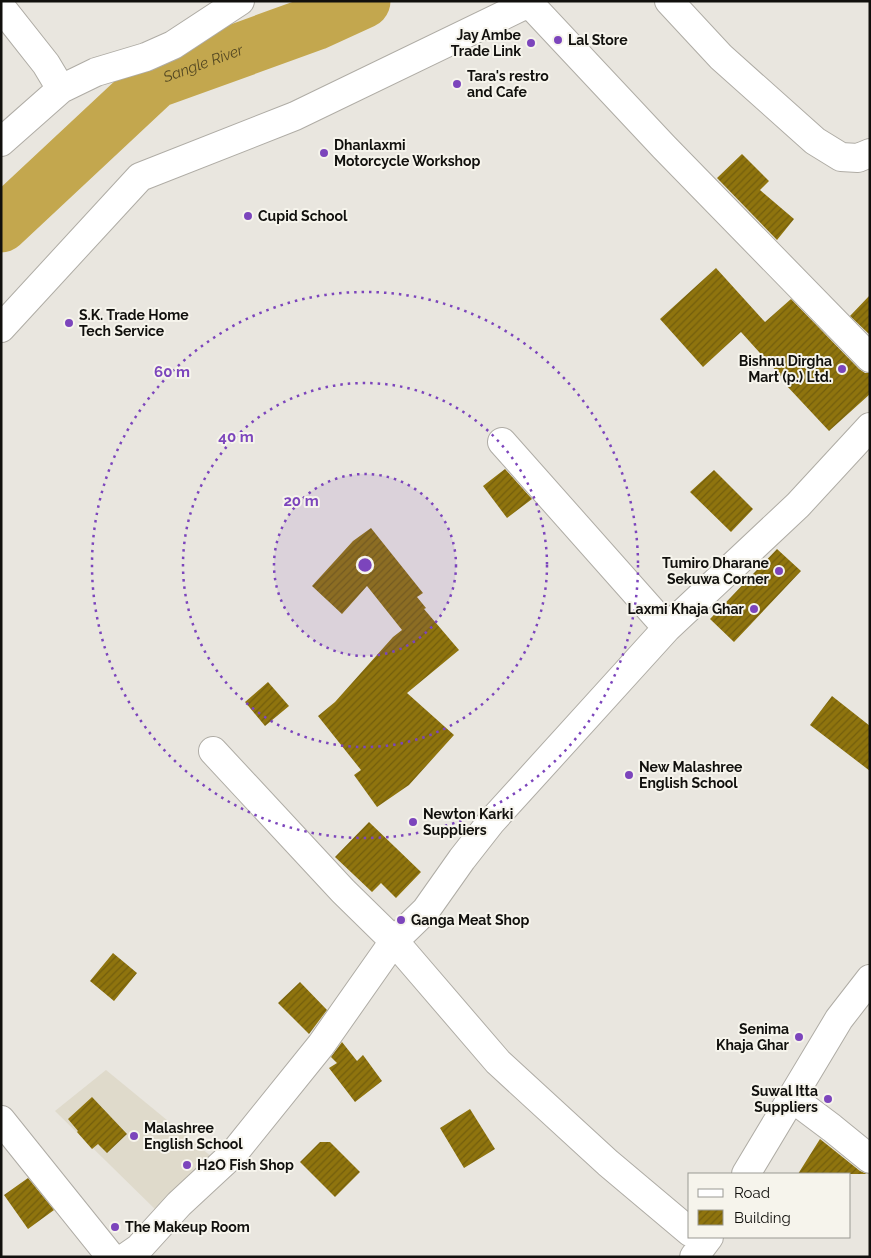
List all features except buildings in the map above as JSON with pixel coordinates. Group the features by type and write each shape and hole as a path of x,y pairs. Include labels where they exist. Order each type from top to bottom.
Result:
{"street":[{"path":"1,142 61,89 96,72 146,57 173,44 240,1"},
{"path":"669,1 721,57 815,141 841,157 858,158 870,153"},
{"path":"1,328 140,177 295,116 531,2 671,154 870,358"},
{"path":"1,7 46,64 61,89"},
{"path":"126,1257 138,1248 179,1204 234,1153 321,1045 394,941 426,910 491,822 667,628 798,506 868,434"},
{"path":"502,442 667,628"},
{"path":"213,751 343,891 394,941 498,1062 608,1163 688,1232"},
{"path":"747,1173 839,1019 870,979"},
{"path":"792,1098 870,1159"},
{"path":"1,1120 112,1257"}],"shaded area":[{"name":"Malashree English School","path":"106,1070 218,1162 159,1213 55,1111"}],"waterway":[{"name":"Sangle River","path":"1,225 155,81 315,23 363,1"}],"place":[{"name":"Lal Store","path":"558,40"},
{"name":"Jay Ambe Trade Link","path":"531,43"},
{"name":"Tara's restro and Cafe","path":"457,84"},
{"name":"Dhanlaxmi Motorcycle Workshop","path":"324,153"},
{"name":"Cupid School","path":"248,216"},
{"name":"S.K. Trade Home Tech Service","path":"69,323"},
{"name":"Bishnu Dirgha Mart (p.) Ltd.","path":"842,369"},
{"name":"Tumiro Dharane Sekuwa Corner","path":"779,571"},
{"name":"Laxmi Khaja Ghar","path":"754,609"},
{"name":"New Malashree English School","path":"629,775"},
{"name":"Newton Karki Suppliers","path":"413,822"},
{"name":"Ganga Meat Shop","path":"401,920"},
{"name":"Senima Khaja Ghar","path":"799,1037"},
{"name":"Suwal Itta Suppliers","path":"828,1099"},
{"name":"Malashree English School","path":"134,1136"},
{"name":"H2O Fish Shop","path":"187,1165"},
{"name":"The Makeup Room","path":"115,1227"}]}
